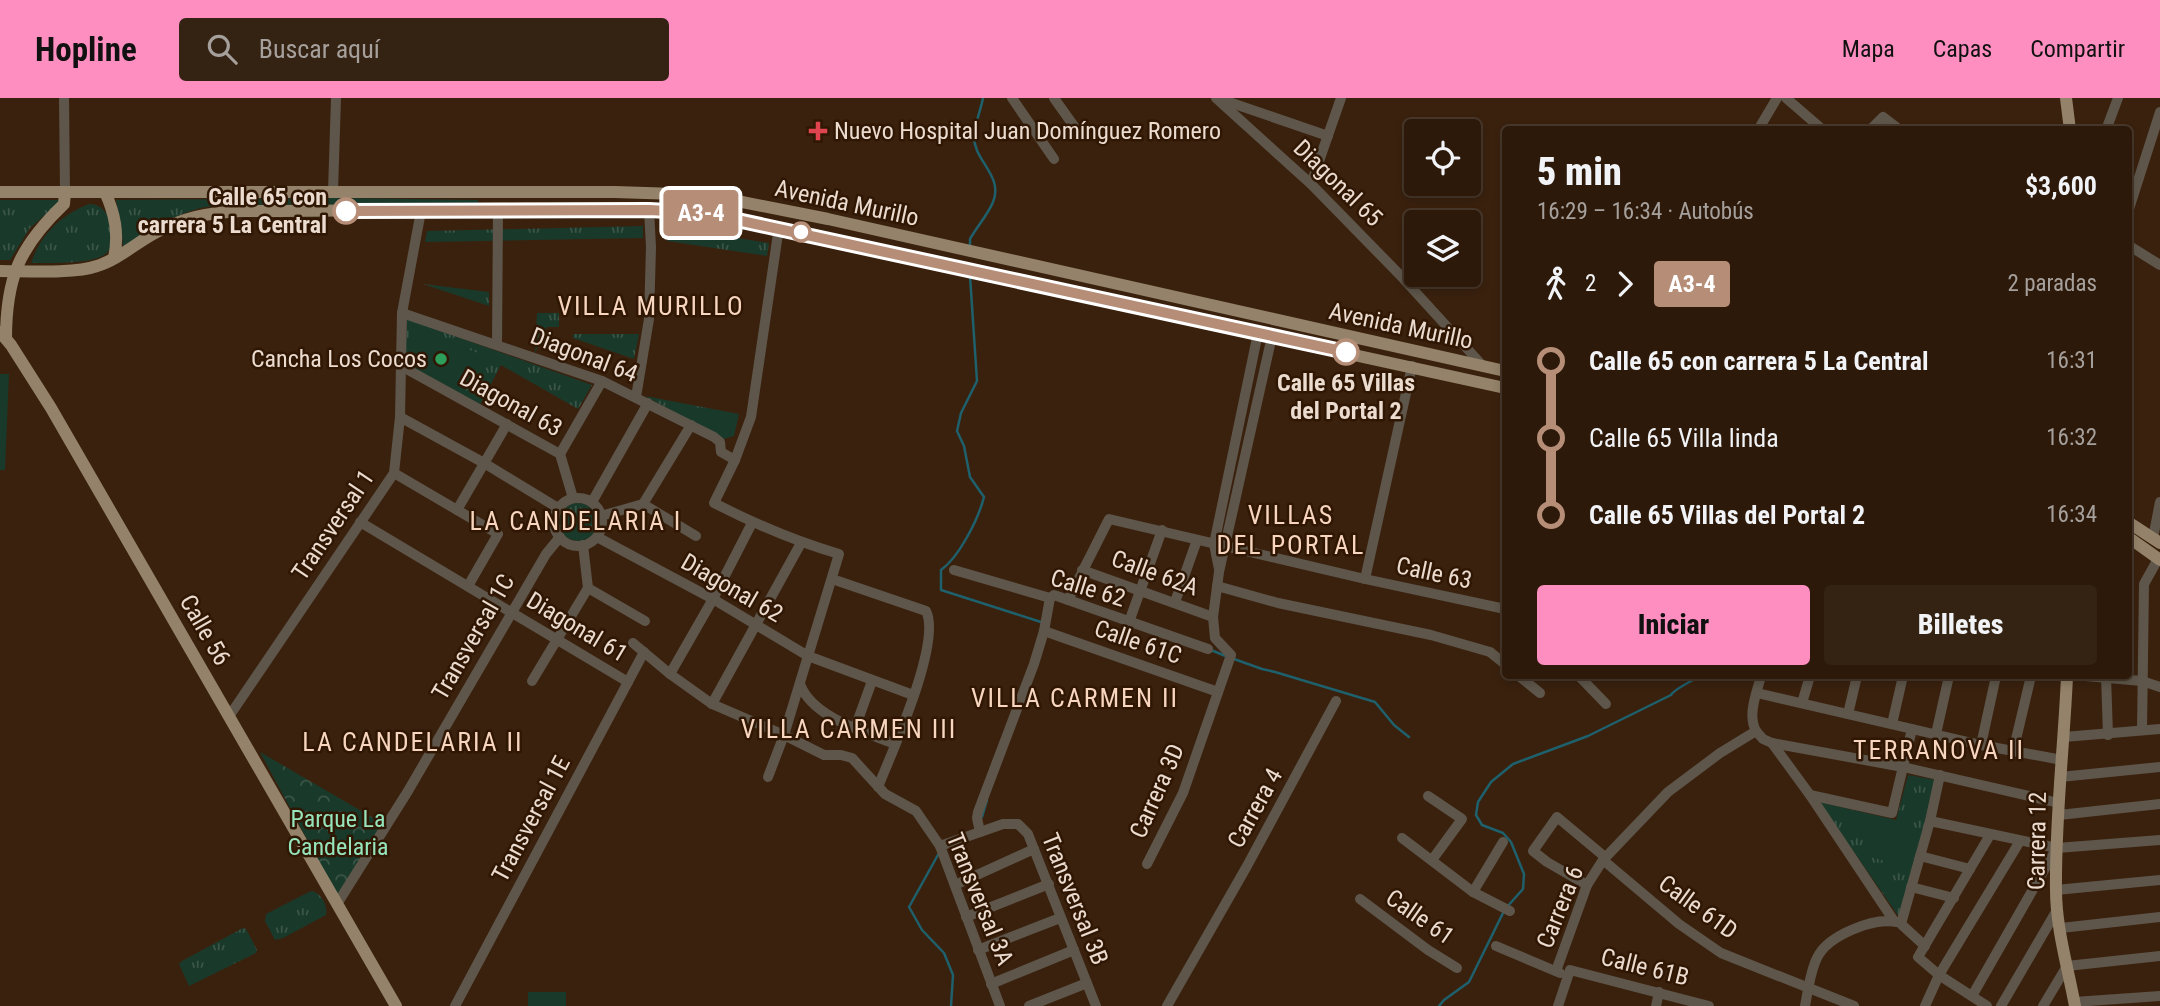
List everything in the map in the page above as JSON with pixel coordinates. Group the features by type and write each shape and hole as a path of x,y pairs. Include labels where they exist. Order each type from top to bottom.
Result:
{"main road":[{"path":"2066,98 2070,126"},
{"name":"Avenida Murillo","path":"0,192 628,192 707,195 828,219 1502,370"},
{"name":"Calle 56","path":"65,192 64,204 31,239 15,271 3,336 51,408 396,1006"},
{"path":"105,192 115,219 117,246 114,258"},
{"path":"482,192 482,210"},
{"name":"Avenida Murillo","path":"0,271 81,270 96,267 153,233 205,213 482,210 649,210 705,213 1502,387"},
{"path":"2132,525 2157,541"},
{"path":"2132,540 2159,559"},
{"name":"Carrera 12","path":"2067,679 2056,890 2057,910 2075,1004"}],"street":[{"path":"64,98 65,192"},
{"path":"333,191 336,98"},
{"path":"1012,98 1054,159"},
{"path":"1054,98 1076,129"},
{"path":"1217,98 1328,136"},
{"name":"Diagonal 65","path":"1217,98 1311,184 1399,274 1482,365"},
{"path":"1311,184 1341,100 1329,98"},
{"path":"1760,126 1777,98"},
{"path":"1786,98 1818,126"},
{"path":"2108,126 2118,98"},
{"path":"2132,200 2160,112"},
{"path":"1873,126 1883,117 1895,126"},
{"path":"497,344 498,210"},
{"path":"636,397 649,319 649,210"},
{"name":"Transversal 1","path":"230,715 394,473 400,417 402,313 421,211"},
{"path":"768,777 784,735 839,554 801,543 752,523 714,503 751,417 779,228"},
{"path":"2132,247 2159,261"},
{"name":"Diagonal 64","path":"402,313 602,381 718,439 721,453 734,460"},
{"path":"1219,572 1214,544 1258,333"},
{"path":"1213,617 1219,572 1272,336"},
{"name":"Diagonal 63","path":"401,366 560,453 573,498"},
{"path":"1364,579 1412,366"},
{"path":"560,453 602,381"},
{"path":"1247,387 1260,390"},
{"path":"592,502 649,403"},
{"path":"400,417 558,508"},
{"path":"457,510 508,424"},
{"path":"601,516 643,504 691,425"},
{"path":"394,473 498,534 468,586"},
{"path":"580,497 592,502 601,516 597,537 583,545 567,543 560,537 554,521 558,508 573,498 580,497"},
{"path":"2157,541 2160,502"},
{"path":"643,504 696,536"},
{"name":"Calle 63","path":"1082,570 1109,519 1502,608"},
{"name":"Diagonal 61","path":"360,522 628,682"},
{"path":"670,674 752,523"},
{"path":"1129,622 1162,530"},
{"name":"Transversal 1C","path":"337,904 408,791 546,554 560,537"},
{"name":"Diagonal 62","path":"597,537 713,599 808,656 913,695"},
{"path":"1175,603 1197,540"},
{"path":"712,704 801,543"},
{"path":"532,681 588,588 583,545"},
{"path":"2142,730 2144,584 2159,559"},
{"name":"Calle 62","path":"954,570 1050,598 1054,595 1208,649"},
{"path":"1068,600 1082,570"},
{"name":"Calle 62A","path":"1082,570 1213,617"},
{"path":"633,643 712,704 824,755 852,758 878,787 926,655 930,621 926,611 832,579"},
{"path":"1217,586 1278,603 1431,635 1490,652 1502,662"},
{"path":"588,588 645,621"},
{"path":"940,846 980,832 978,812 1034,664 1050,598"},
{"name":"Carrera 3D","path":"1147,863 1183,793 1230,658 1215,638 1213,617"},
{"name":"Calle 61C","path":"1044,631 1218,692"},
{"name":"Transversal 1E","path":"455,1006 644,652"},
{"path":"1523,679 1540,693"},
{"path":"1582,679 1606,704"},
{"path":"1760,679 1752,724 1763,739 1772,743 1940,775 2059,809 2160,804"},
{"path":"1802,703 1809,679"},
{"path":"1848,714 1856,679"},
{"path":"1892,724 1902,679"},
{"path":"1936,734 1949,679"},
{"path":"1981,746 1995,679"},
{"path":"2013,752 2030,679"},
{"path":"2106,679 2108,734"},
{"path":"2124,679 2160,687"},
{"path":"855,728 872,681"},
{"path":"800,684 807,699 817,708 855,728 895,744"},
{"path":"1757,693 1981,746 2063,760"},
{"name":"Carrera 4","path":"1167,1006 1336,701"},
{"path":"1810,795 1892,813 1912,729"},
{"path":"2064,737 2160,729"},
{"name":"Carrera 6","path":"1556,971 1587,885 1604,858 1668,792 1720,753 1756,731"},
{"path":"1772,743 1898,922 1925,946"},
{"path":"2060,777 2160,767"},
{"path":"1898,922 1930,821 1940,775"},
{"name":"Transversal 3A","path":"878,787 893,799 916,811 940,846 1000,1006"},
{"path":"1428,796 1462,819 1432,860"},
{"name":"Calle 61D","path":"1587,885 1547,862 1534,851 1557,817 1679,924 1721,953 1854,1006"},
{"path":"1930,821 2057,848 2160,840"},
{"name":"Transversal 3B","path":"980,832 1003,824 1018,824 1028,834 1096,1006"},
{"path":"1987,1006 1939,975 1918,957 1990,835"},
{"path":"1402,838 1473,892 1506,909"},
{"path":"1925,1006 1939,975 2020,841"},
{"path":"1473,892 1503,842"},
{"path":"1972,996 2057,848"},
{"path":"955,885 1034,849"},
{"path":"1920,856 1970,869"},
{"path":"2056,890 2160,880"},
{"path":"966,917 1049,884"},
{"path":"1911,887 1954,898"},
{"name":"Calle 61","path":"1360,900 1457,968"},
{"path":"2001,1006 2057,910"},
{"path":"2061,928 2160,917"},
{"path":"978,950 1060,918"},
{"path":"1805,1006 1815,960 1824,946 1849,931 1873,922 1898,922"},
{"name":"Calle 61B","path":"1496,946 1556,971 1659,992 1709,1006"},
{"path":"991,984 1074,950"},
{"path":"2043,1006 2067,966 2160,956"},
{"path":"1559,1006 1568,973"},
{"path":"1029,1006 1087,983"},
{"path":"1656,1006 1659,992"},
{"path":"2075,1004 2160,996"}],"green space":[{"path":"0,200 62,200 30,228 10,260 0,260"},
{"path":"116,200 478,200 478,204 209,207 177,216 123,247"},
{"path":"89,204 97,205 108,216 113,234 109,250 90,260 31,263 46,234 61,220"},
{"path":"643,226 643,238 425,242 427,231"},
{"path":"670,227 769,243 767,256 667,241"},
{"path":"423,284 489,292 489,306"},
{"path":"537,313 559,313 559,327 547,327 535,353"},
{"path":"407,319 592,385 578,409 501,365 479,407 405,365"},
{"name":"Cancha Los Cocos","path":"409,324 477,353 462,388 408,365"},
{"path":"573,334 639,334 634,359 573,338"},
{"path":"0,374 9,374 5,470 0,470"},
{"path":"645,396 739,414 734,436 724,439 719,437"},
{"path":"707,410 736,415 734,428 705,423"},
{"path":"578,503 591,509 597,522 591,535 578,541 565,535 559,522 565,509"},
{"name":"Parque La Candelaria","path":"260,752 382,823 338,897"},
{"path":"1908,775 1936,780 1902,921 1819,802 1896,820"},
{"path":"1872,818 1918,829 1908,867 1863,855"},
{"path":"311,891 323,900 326,915 275,940 265,921 266,914"},
{"path":"243,928 257,950 256,953 189,986 179,964"},
{"path":"528,992 566,992 566,1006 528,1006"}],"waterway":[{"path":"970,245 970,239 991,206 995,193 992,176 975,145 974,132 983,98"},
{"path":"970,276 977,381 961,413 957,431 964,446 970,477 984,497 967,537 941,570 941,590 1041,622"},
{"path":"1211,650 1228,657"},
{"path":"1234,659 1375,702 1394,725 1409,737"},
{"path":"1507,907 1523,889 1524,874 1511,842 1503,833 1482,825 1476,815 1478,802 1491,782 1513,764 1588,736 1671,695 1696,679"},
{"path":"982,817 987,800"},
{"path":"939,853 909,907 922,930 944,953 953,975 951,1006"},
{"path":"1439,1006 1469,982 1503,913"}],"bus line":[{"name":"A3-4","path":"346,211 649,210 705,213 1346,352"}],"place":[{"name":"Nuevo Hospital Juan Domínguez Romero","path":"818,131"},
{"name":"Calle 65 con carrera 5 La Central","path":"346,211"},
{"name":"Calle 65 Villas del Portal 2","path":"1346,352"},
{"name":"Cancha Los Cocos","path":"441,359"}],"district":[{"name":"VILLA MURILLO","path":"651,306"},
{"name":"LA CANDELARIA I","path":"576,521"},
{"name":"VILLAS DEL PORTAL","path":"1291,530"},
{"name":"VILLA CARMEN II","path":"1075,698"},
{"name":"VILLA CARMEN III","path":"849,729"},
{"name":"LA CANDELARIA II","path":"413,742"},
{"name":"TERRANOVA II","path":"1939,750"}]}
